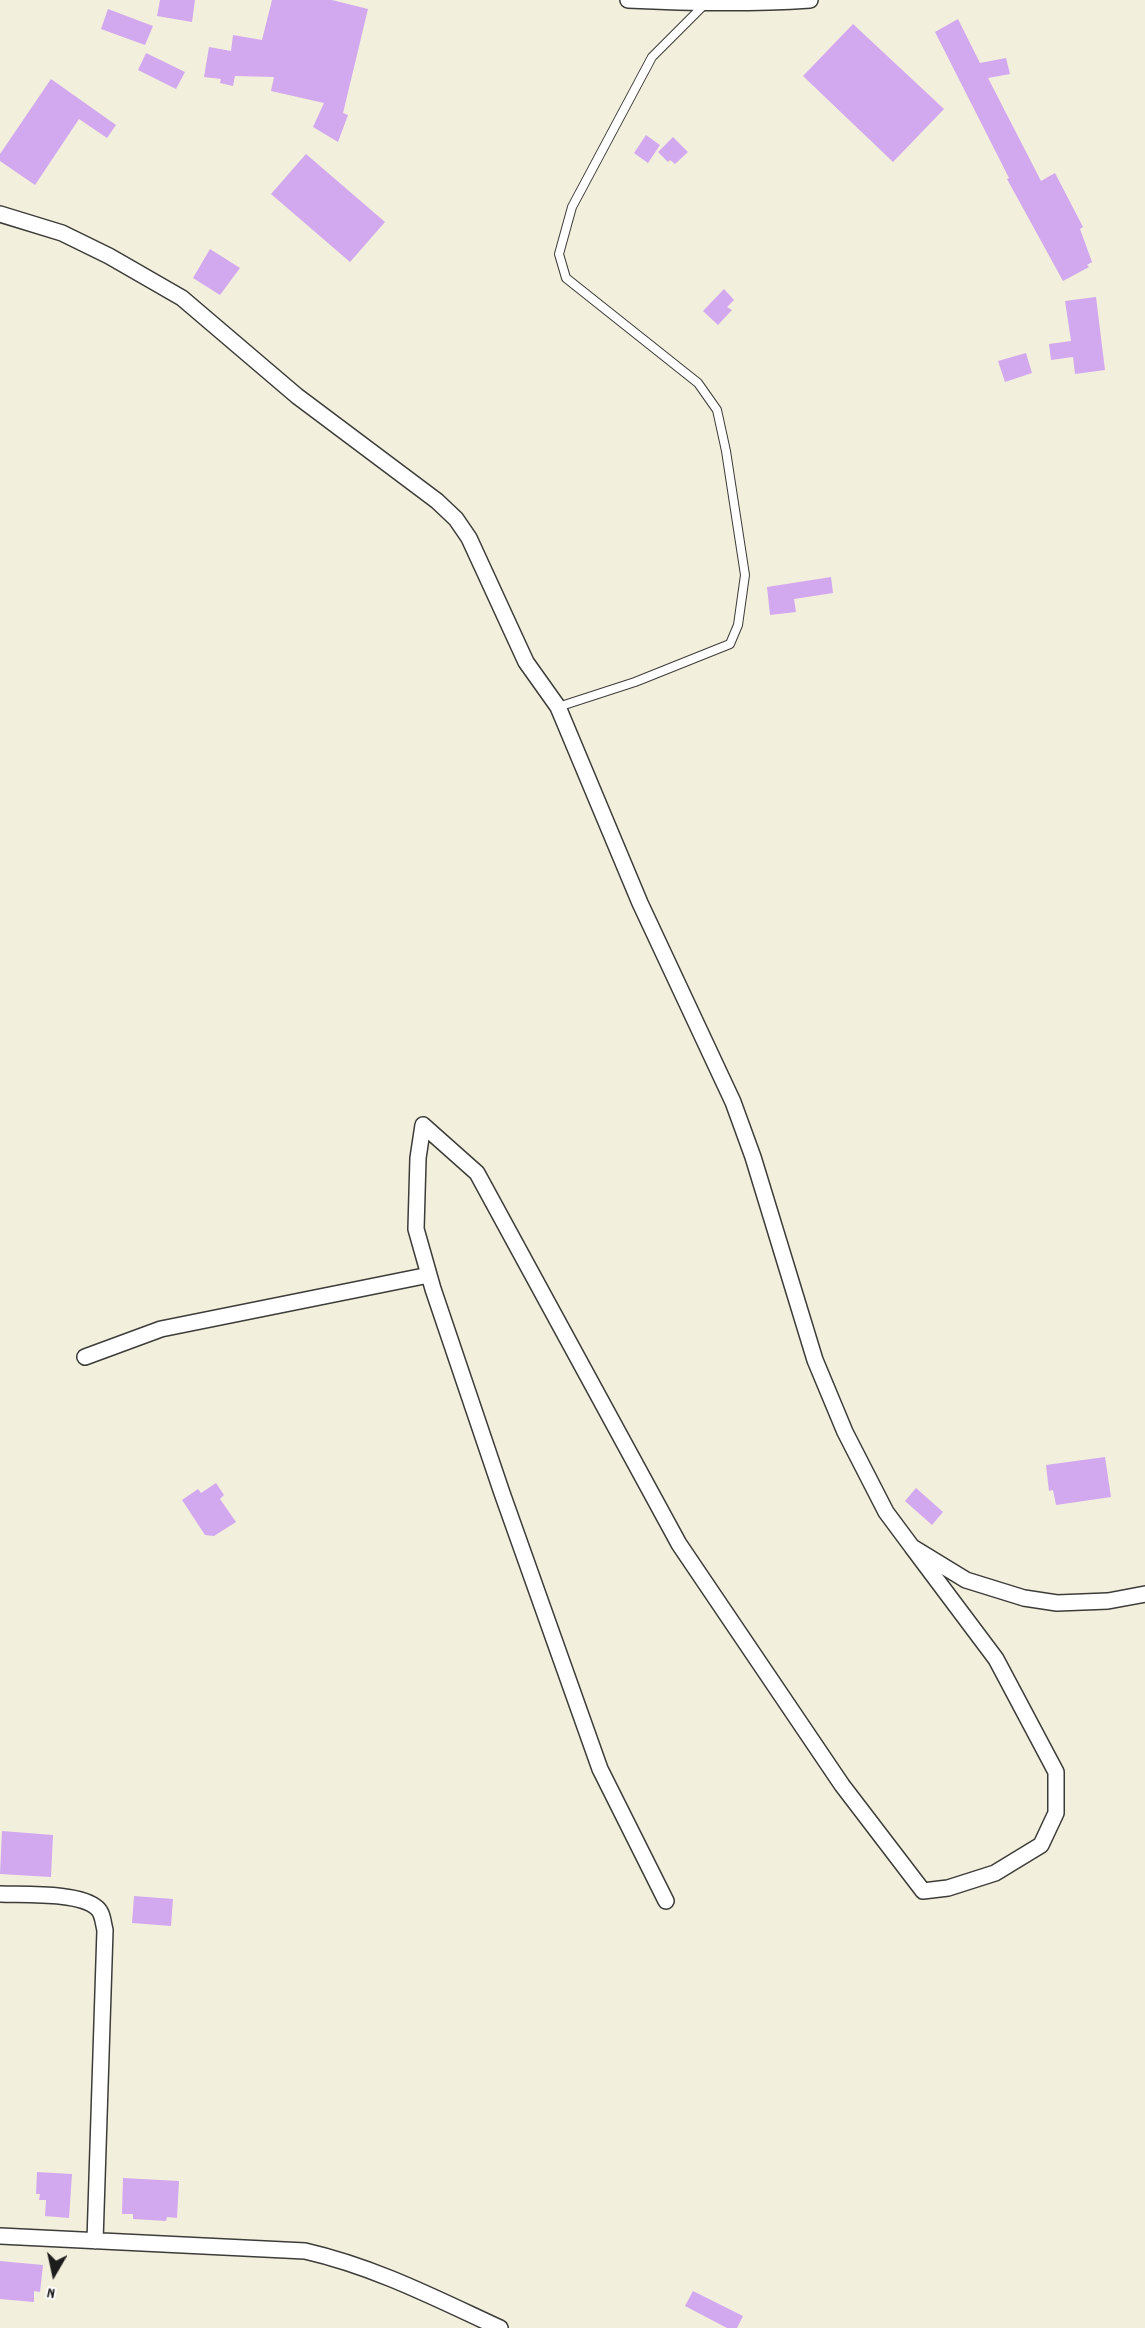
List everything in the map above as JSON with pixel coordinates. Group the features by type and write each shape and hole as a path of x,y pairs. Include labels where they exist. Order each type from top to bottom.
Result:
{"street":[{"path":"628,0 705,4 759,4 810,0"},
{"path":"0,214 62,233 110,256 182,298 297,396 436,501 456,519 469,538 526,662 558,707 640,903 734,1102 815,1360 844,1432 886,1512 996,1659 1056,1772 1056,1813 1041,1845 995,1873 948,1888 923,1891 842,1785 679,1544 477,1173 423,1125 418,1158 416,1229 429,1275 502,1493 600,1769 666,1901"},
{"path":"84,1357 162,1329 429,1275"},
{"path":"912,1546 966,1580 1024,1598 1057,1603 1108,1601 1145,1594"},
{"path":"0,1894 65,1897 89,1903 99,1910 102,1918 105,1930 95,2241"},
{"path":"0,2236 305,2251 345,2260 393,2278 500,2328"}],"lane":[{"path":"558,707 635,682 730,644 738,625 745,575 726,451 717,410 698,383 566,278 559,255 572,207 652,57 705,4"}],"building":[{"path":"160,0 195,0 192,22 157,16"},
{"path":"272,0 332,0 368,9 343,113 348,115 338,142 313,127 324,103 271,91 274,77 235,76 233,86 220,83 221,79 204,77 209,47 231,51 233,35 262,40"},
{"path":"108,9 153,26 145,45 101,29"},
{"path":"958,19 980,63 1006,58 1010,74 988,78 1041,181 1055,173 1083,227 1080,229 1092,262 1087,265 1089,267 1063,281 1007,179 1009,178 935,32"},
{"path":"853,24 944,109 893,162 803,76"},
{"path":"146,53 185,72 176,89 138,70"},
{"path":"51,79 116,125 107,138 79,119 35,185 0,161 0,154"},
{"path":"646,135 660,145 648,163 634,153"},
{"path":"673,137 688,152 675,164 670,160 668,162 658,152"},
{"path":"306,154 385,222 350,262 271,194"},
{"path":"210,249 240,268 220,295 193,278"},
{"path":"724,289 734,300 727,307 732,310 718,325 703,311"},
{"path":"1096,297 1105,370 1075,374 1073,357 1051,360 1049,344 1071,341 1065,301"},
{"path":"1026,353 1032,373 1005,382 998,361"},
{"path":"831,577 833,593 794,599 796,612 770,615 767,587"},
{"path":"1105,1457 1111,1497 1056,1505 1053,1490 1049,1491 1046,1465"},
{"path":"216,1483 224,1495 220,1499 236,1522 214,1536 205,1535 182,1500 198,1489 201,1493"},
{"path":"916,1488 943,1512 932,1525 905,1501"},
{"path":"2,1831 53,1835 51,1877 0,1874"},
{"path":"134,1896 173,1899 171,1926 132,1923"},
{"path":"37,2172 72,2174 69,2218 45,2216 46,2200 39,2200 40,2194 36,2194"},
{"path":"123,2178 179,2181 177,2218 167,2217 166,2221 133,2219 133,2214 122,2214"},
{"path":"0,2261 43,2265 40,2292 34,2291 34,2302 0,2299"},
{"path":"693,2291 743,2316 737,2328 727,2328 685,2306"}]}
